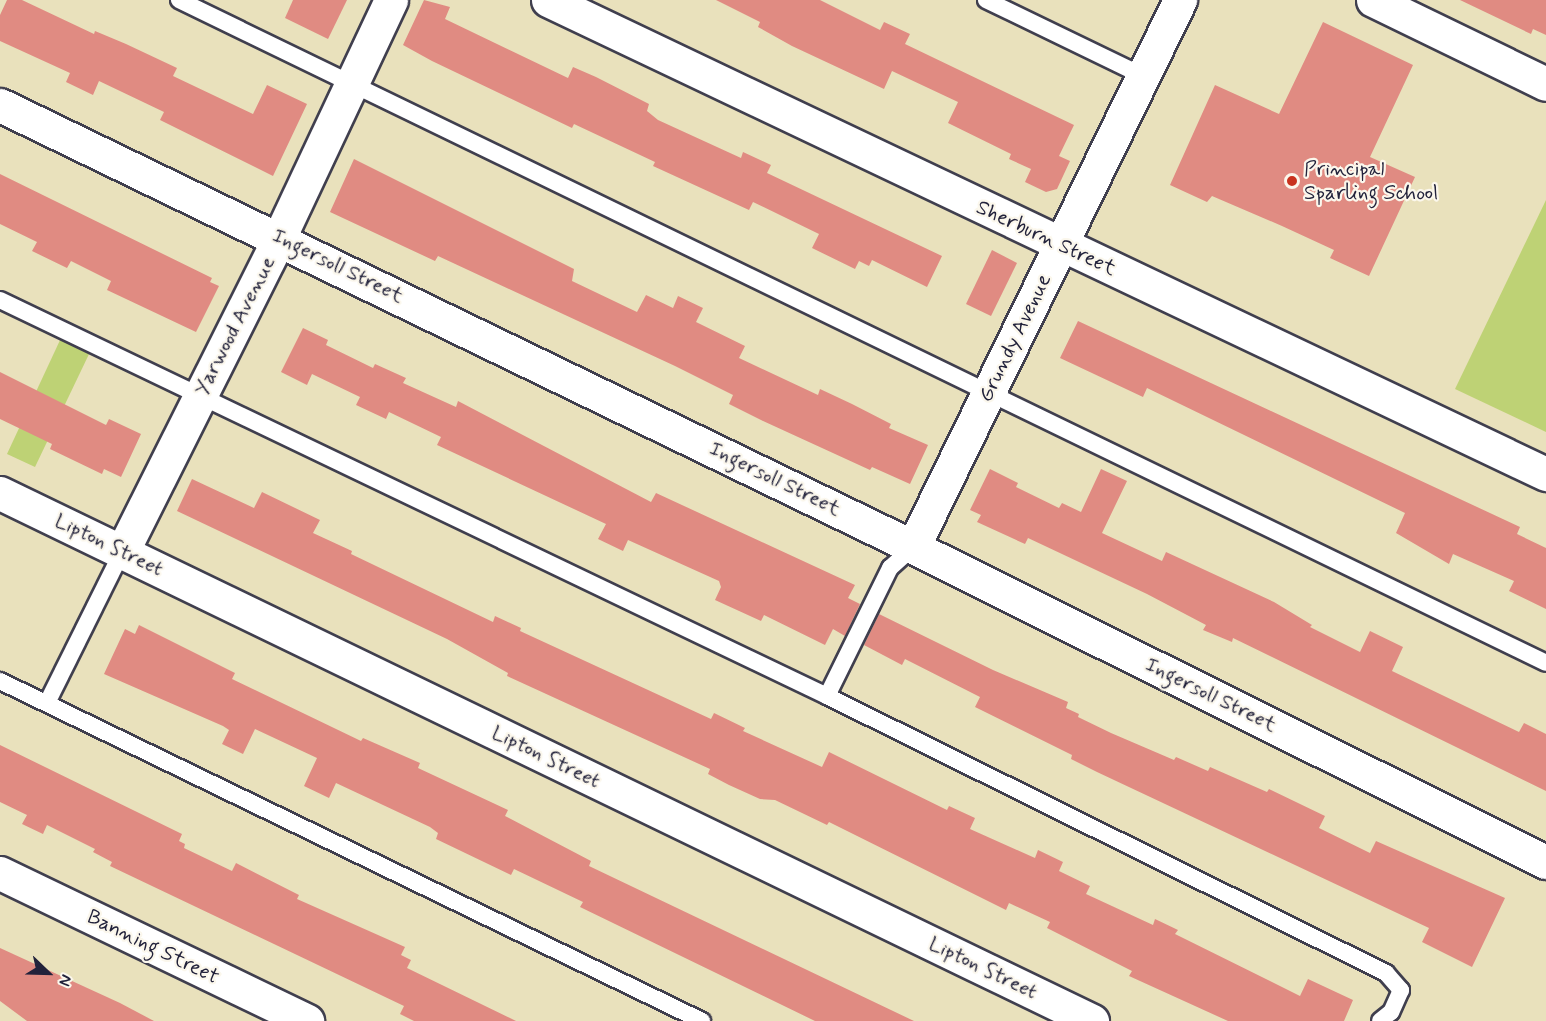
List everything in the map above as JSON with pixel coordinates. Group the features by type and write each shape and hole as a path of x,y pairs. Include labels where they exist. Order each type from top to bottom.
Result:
{"street":[{"name":"Yarwood Avenue","path":"122,552 279,238 391,0"},
{"name":"Sherburn Street","path":"548,0 1546,474"},
{"name":"Grundy Avenue","path":"913,547 1180,0"},
{"path":"1373,0 1546,84"},
{"name":"Ingersoll Street","path":"0,105 279,238 913,547 1546,862"},
{"name":"Lipton Street","path":"0,492 1092,1021"},
{"name":"Banning Street","path":"0,873 307,1021"}],"lane":[{"path":"179,0 1546,663"},
{"path":"986,0 1143,76"},
{"path":"0,300 827,696 1386,973 1401,990 1391,1012 1380,1021"},
{"path":"827,696 890,568 913,547"},
{"path":"47,703 122,552"},
{"path":"0,681 702,1021"}],"green space":[{"path":"1546,200 1546,432 1455,389"},
{"path":"61,338 90,352 35,467 7,454"}],"building":[{"path":"7,0 22,0 94,34 95,31 126,44 177,68 173,76 253,114 267,85 307,104 273,176 160,120 164,112 99,81 93,95 66,82 70,73 0,41 0,15"},
{"path":"293,0 347,0 328,39 285,18"},
{"path":"424,0 450,7 445,19 568,78 573,67 596,77 649,104 647,111 658,120 741,158 743,152 771,165 767,173 942,256 927,287 872,260 869,266 859,261 855,269 812,248 819,234 753,202 749,210 653,166 655,162 574,124 572,128 403,45"},
{"path":"716,0 820,0 880,30 884,22 910,34 905,44 1074,125 1059,156 1070,161 1057,189 1046,192 1025,182 1031,169 1009,159 1011,154 948,123 958,102 892,71 884,89 792,46 758,27 760,22"},
{"path":"1460,0 1546,0 1546,35 1533,29 1531,34"},
{"name":"Principal Sparling School","path":"1323,22 1413,65 1370,157 1415,177 1369,276 1330,258 1334,250 1282,226 1212,196 1207,202 1170,185 1215,85 1279,114"},
{"path":"354,159 574,269 572,281 637,312 646,295 673,308 678,296 703,308 696,322 745,346 739,358 818,395 820,389 891,424 889,428 928,445 910,484 872,467 870,470 729,404 733,395 675,366 438,256 435,261 330,212"},
{"path":"0,174 212,278 210,282 219,286 196,332 107,290 111,281 71,261 67,268 32,251 37,242 0,224"},
{"path":"992,250 1017,263 991,316 966,304"},
{"path":"1078,321 1520,527 1517,534 1546,548 1546,609 1509,591 1514,581 1453,554 1449,564 1396,533 1405,513 1147,388 1143,397 1060,358"},
{"path":"303,328 328,340 326,345 373,368 375,364 406,378 403,383 456,407 458,401 651,502 656,493 855,585 848,598 860,604 845,636 833,629 825,645 764,615 761,621 715,600 721,587 719,581 628,540 623,551 598,539 606,524 437,445 441,437 389,412 386,419 356,405 360,397 312,374 307,385 281,372"},
{"path":"0,372 106,425 109,419 141,434 121,477 104,469 102,474 50,449 52,444 0,419"},
{"path":"990,469 1018,483 1016,487 1059,508 1062,503 1081,512 1101,469 1127,481 1102,533 1162,561 1166,552 1274,602 1312,625 1310,627 1360,652 1370,631 1403,647 1392,671 1519,732 1524,723 1546,734 1546,791 1233,638 1232,642 1203,630 1206,625 1147,594 1028,538 1025,544 977,522 981,515 970,510"},
{"path":"192,479 254,508 262,492 320,520 313,533 352,551 351,554 493,622 495,616 521,628 520,631 711,719 714,713 745,728 743,731 822,767 829,752 947,810 949,806 975,818 970,829 1035,858 1038,850 1063,862 1059,871 1090,886 1086,894 1153,925 1155,919 1178,930 1175,934 1300,996 1308,979 1353,1000 1344,1021 1228,1021 1129,976 1132,971 1047,928 1050,922 1009,903 1006,910 829,822 827,825 775,800 760,799 729,785 708,774 710,769 507,676 508,673 447,639 177,511"},
{"path":"879,614 993,670 1068,702 1066,708 1079,714 1078,717 1111,733 1174,760 1176,757 1208,771 1210,767 1267,792 1269,789 1325,816 1319,828 1370,853 1376,841 1505,898 1472,967 1422,942 1429,928 1071,759 1072,755 975,707 980,697 905,659 902,665 864,645"},
{"path":"139,625 235,673 232,679 361,741 363,738 420,763 418,768 508,810 505,816 591,861 589,866 914,1021 815,1021 580,907 583,902 514,869 511,875 436,839 438,833 430,827 336,783 329,798 304,786 317,758 255,729 243,754 222,744 229,730 223,726 104,674 125,629 135,634"},
{"path":"0,745 182,834 179,841 185,844 184,848 232,871 236,863 299,895 297,899 405,947 401,955 411,960 407,968 516,1021 414,1021 400,1014 404,1006 110,866 112,862 93,852 95,849 47,825 43,834 22,824 27,815 0,802"},
{"path":"0,948 154,1021 27,1021 0,1001"}],"place":[{"name":"Principal Sparling School","path":"1292,181"}]}
